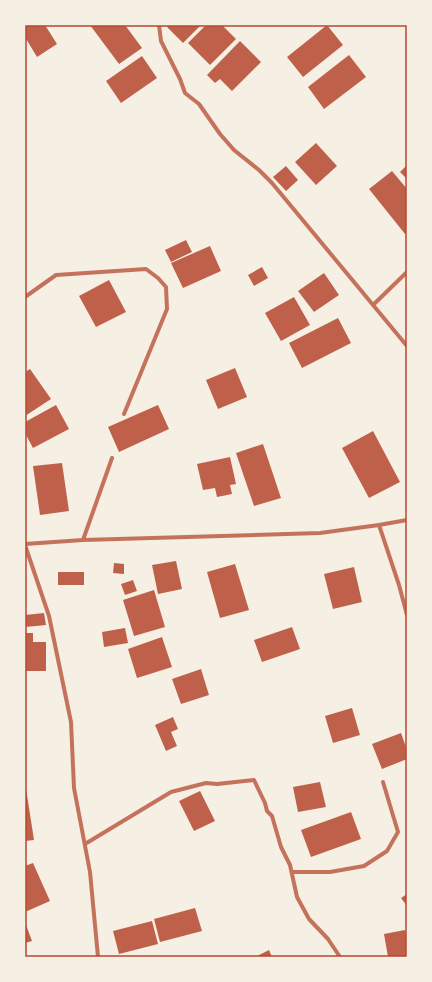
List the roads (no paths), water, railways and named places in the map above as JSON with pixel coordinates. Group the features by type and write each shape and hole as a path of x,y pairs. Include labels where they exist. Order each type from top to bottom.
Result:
{"street":[{"path":"159,25 160,41 180,79 185,93 198,104 234,150 272,182 407,346"},
{"path":"25,297 56,275 146,269 158,278 166,288 167,309 124,414"},
{"path":"373,305 407,272"},
{"path":"83,540 112,458"},
{"path":"98,957 94,908 85,844 74,788 71,722 49,616 25,544 83,540 320,533 379,526 407,520"},
{"path":"379,526 399,584 407,615"},
{"path":"85,844 171,792 206,783 217,784 254,780 266,803 266,811 272,816 281,847 290,865 297,897 309,919 328,938 340,957"},
{"path":"292,872 330,872 364,866 388,851 398,832 383,782"}]}
